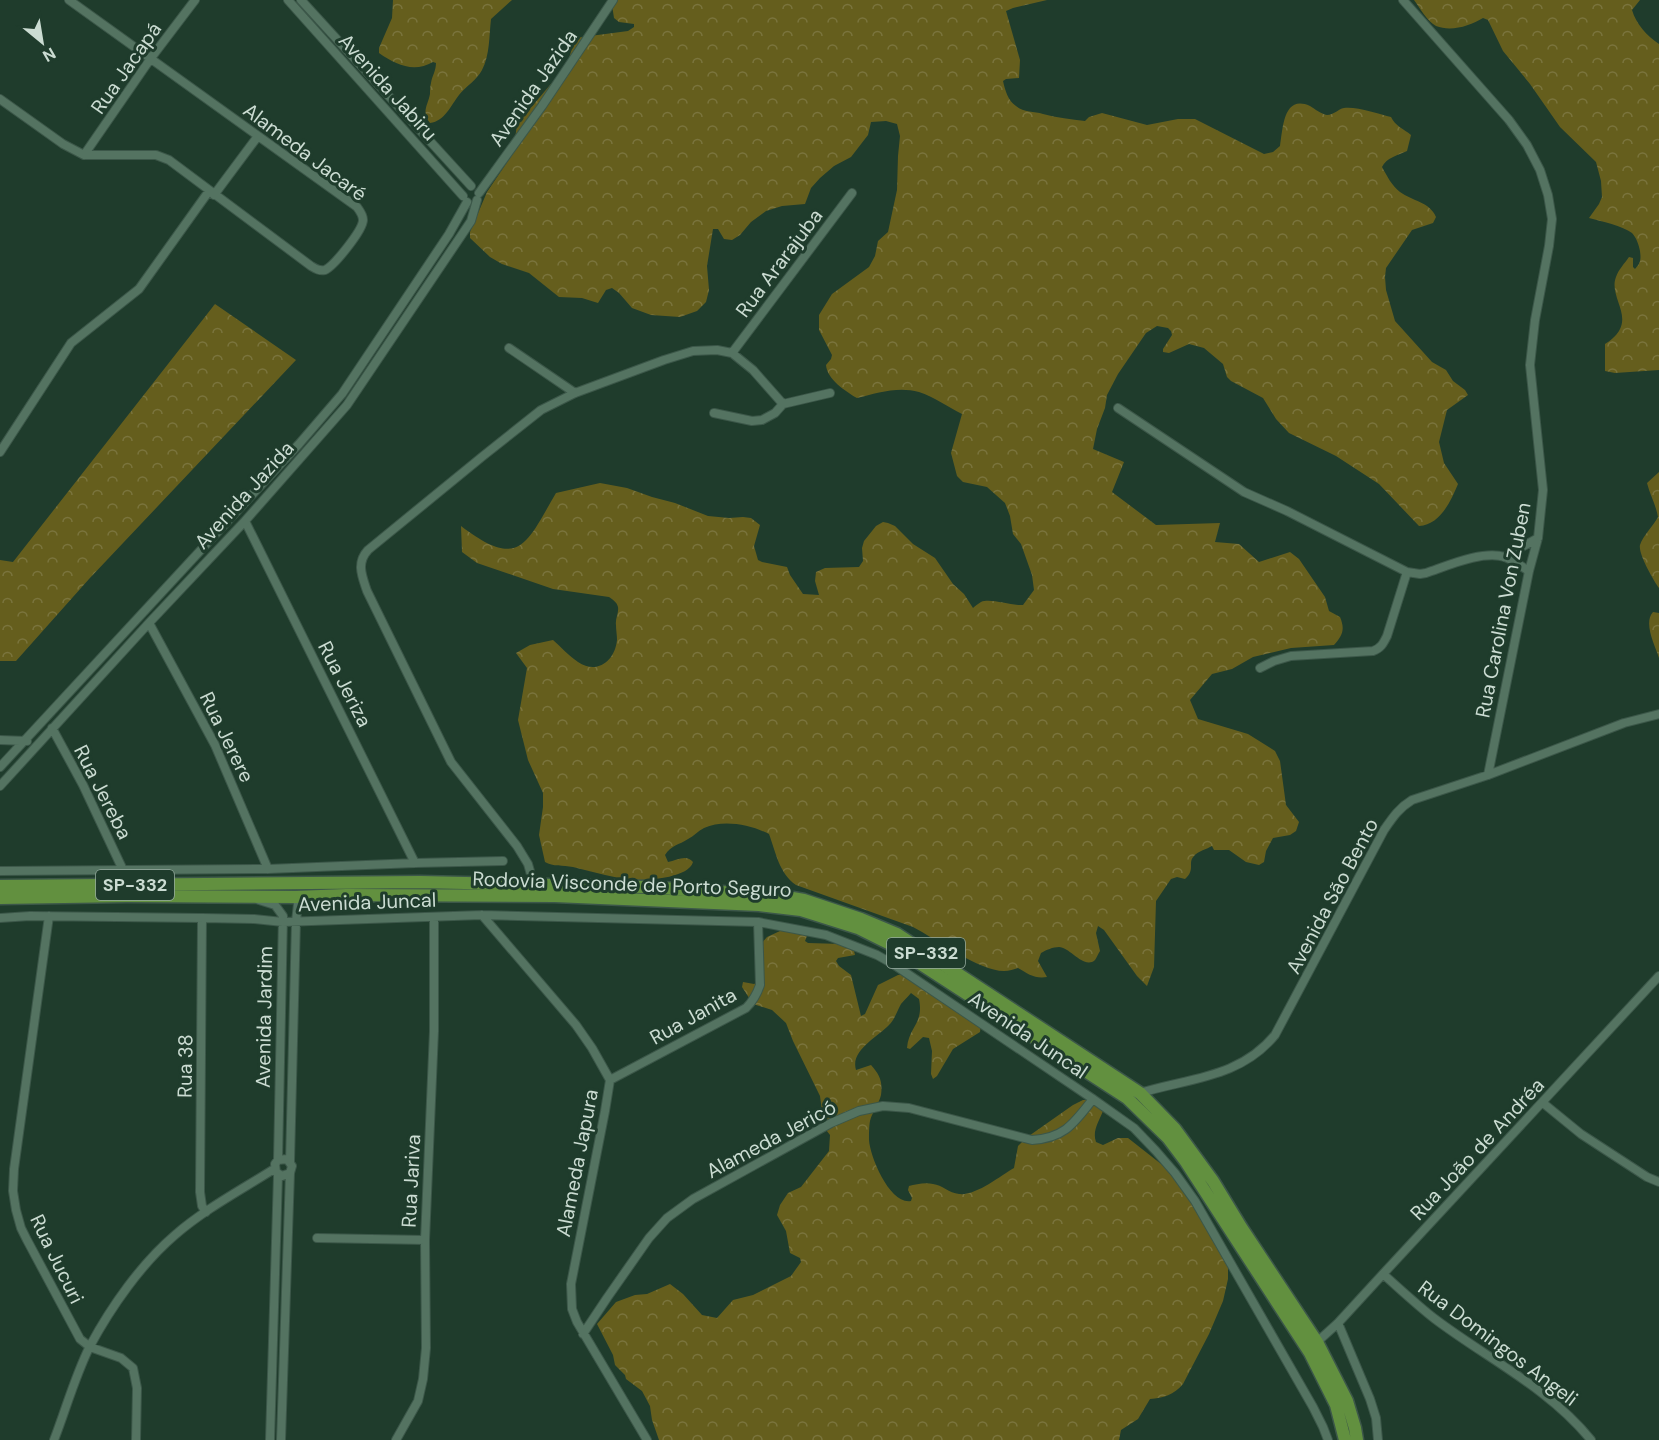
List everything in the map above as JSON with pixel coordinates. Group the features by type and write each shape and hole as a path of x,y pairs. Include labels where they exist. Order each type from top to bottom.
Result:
{"main road":[{"name":"Rodovia Visconde de Porto Seguro","path":"270,883 420,882 646,887 781,896 804,900 897,934 1140,1093 1175,1129 1194,1154 1317,1342 1347,1401 1357,1440"},
{"name":"SP-332","path":"0,886 270,883"},
{"path":"270,883 289,887 296,897"},
{"name":"Rodovia Visconde de Porto Seguro","path":"249,897 555,896 759,905 801,910 858,928 890,944 1127,1098 1168,1138 1310,1353 1336,1405 1345,1440"},
{"name":"SP-332","path":"0,898 249,897"}],"street":[{"name":"Alameda Jacaré","path":"0,99 63,144 84,155 156,155 169,160 311,266 320,270 327,269 337,260 363,225 362,214 357,207 69,0"},
{"name":"Rua Jacapá","path":"84,155 151,58 195,0"},
{"name":"Avenida Jabiru","path":"288,0 465,199"},
{"name":"Avenida Jabiru","path":"301,0 471,186"},
{"name":"Avenida Jazida","path":"0,786 245,521 347,405 471,222 478,197 613,0"},
{"name":"Rua Carolina Von Zuben","path":"1403,0 1515,128 1527,145 1540,170 1548,195 1552,219 1530,365 1543,490 1538,538 1529,571 1488,775"},
{"path":"0,453 71,343 139,289 211,193 258,136"},
{"path":"471,186 475,188 478,197 470,203 465,199 465,189 471,186"},
{"name":"Rua Ararajuba","path":"732,352 852,193"},
{"name":"Avenida Jazida","path":"0,767 299,444 342,394 449,234 465,199"},
{"path":"509,348 575,393"},
{"path":"534,885 528,864 517,846 451,762 368,591 361,573 362,556 541,410 575,393 693,351 717,350 732,352 753,370 783,404"},
{"path":"714,413 762,420 775,413 783,404 830,393"},
{"path":"1118,408 1244,492 1287,511 1407,572 1426,573 1465,559 1484,556 1504,557 1529,571"},
{"name":"Rua Jeriza","path":"236,511 244,509 248,513 245,521 415,862"},
{"path":"1504,557 1538,538"},
{"path":"1260,668 1291,656 1378,649 1383,645 1387,636 1407,572"},
{"name":"Rua Jerere","path":"140,614 140,624 149,623 215,745 268,869"},
{"name":"Avenida São Bento","path":"1127,1098 1221,1072 1252,1058 1265,1047 1275,1035 1384,830 1396,812 1412,800 1488,775 1624,723 1659,714"},
{"name":"Rua Jereba","path":"52,728 83,785 123,870"},
{"path":"0,740 40,742"},
{"path":"0,871 268,869 415,862 503,861"},
{"name":"Avenida Jardim","path":"249,897 275,905 283,916 278,1160"},
{"name":"Avenida Jardim","path":"290,1162 298,904 296,897"},
{"name":"Avenida Juncal","path":"2,917 202,918 283,922 482,915 758,922 826,935 877,955 1093,1099 1134,1128 1156,1150 1195,1200 1313,1407 1328,1440"},
{"name":"Alameda Japura","path":"482,915 576,1025 610,1080 570,1298 572,1309 583,1334 647,1440"},
{"name":"Rua Jucuri","path":"49,916 16,1150 13,1191 21,1228 76,1333 90,1347"},
{"name":"Rua Jariva","path":"396,1440 418,1401 426,1348 425,1240 434,1031 434,917"},
{"name":"Rua 38","path":"202,918 200,1192 202,1206 206,1212"},
{"name":"Rua Janita","path":"610,1080 746,1008 751,1003 760,985 758,922"},
{"name":"Rua João de Andréa","path":"1317,1342 1338,1323 1659,976"},
{"name":"Alameda Jericó","path":"583,1334 649,1238 667,1218 693,1200 831,1123 883,1106 909,1108 1032,1140 1047,1139 1063,1132 1075,1122 1093,1099"},
{"path":"1543,1102 1581,1134 1647,1177 1659,1182"},
{"path":"287,1159 290,1162 292,1170 290,1173 280,1440 272,1440 276,1172 274,1164 278,1160 287,1159"},
{"path":"54,1440 90,1347 115,1306 149,1260 176,1234 206,1212 276,1172"},
{"path":"276,1172 282,1176 290,1173"},
{"path":"317,1238 425,1240"},
{"name":"Rua Domingos Angeli","path":"1383,1274 1435,1319 1559,1406 1591,1440"},
{"path":"1338,1323 1370,1399 1376,1418 1378,1440"},
{"path":"90,1347 121,1358 133,1368 137,1388 136,1440"}],"green space":[{"path":"393,0 512,0 491,19 488,52 480,74 459,95 444,116 435,122 430,123 427,119 426,108 436,63 419,67 405,66 379,53 392,18"},
{"path":"614,0 1047,0 1006,11 1020,60 1019,78 1003,81 1011,101 1022,110 1085,121 1089,117 1102,113 1147,125 1178,119 1195,119 1264,154 1273,152 1280,146 1289,109 1301,104 1327,115 1349,108 1391,117 1397,125 1411,135 1407,151 1389,159 1382,167 1397,190 1430,208 1436,217 1433,223 1412,230 1386,268 1386,290 1395,321 1432,362 1446,370 1453,381 1468,395 1447,410 1439,442 1444,463 1458,484 1439,517 1426,525 1419,526 1379,484 1336,456 1289,433 1276,419 1263,398 1231,381 1227,377 1223,364 1204,348 1189,344 1169,353 1163,352 1172,335 1168,328 1157,326 1146,333 1118,374 1107,395 1093,449 1124,462 1112,492 1156,525 1220,523 1215,542 1239,544 1259,562 1290,552 1299,559 1325,597 1329,611 1340,617 1343,628 1334,645 1291,648 1253,657 1232,669 1212,674 1190,700 1198,719 1248,734 1275,751 1280,761 1286,805 1299,822 1296,831 1290,835 1273,838 1266,851 1264,862 1259,865 1246,862 1229,850 1214,850 1212,846 1194,856 1190,872 1185,879 1177,877 1171,879 1156,901 1154,967 1147,986 1137,976 1104,930 1098,926 1096,933 1100,951 1095,960 1091,962 1086,962 1059,947 1041,953 1038,961 1047,977 1035,977 1018,968 1004,971 982,966 913,927 796,885 782,869 769,834 746,826 720,824 704,828 673,847 665,855 668,862 688,858 693,862 690,867 678,874 660,878 638,880 622,878 545,862 539,835 543,793 528,760 518,720 527,668 516,653 530,645 553,640 585,666 604,664 616,648 618,607 616,602 609,597 553,589 477,563 462,552 461,526 481,540 497,547 509,549 519,546 537,526 556,493 600,483 627,488 708,516 751,518 760,525 754,546 758,560 787,567 803,594 819,595 815,581 816,572 825,568 859,567 863,561 864,541 876,526 883,522 895,526 913,544 935,558 973,608 985,601 1023,605 1034,590 1032,575 1021,544 1013,534 1005,503 987,487 963,482 957,476 951,453 962,414 911,390 888,391 857,398 837,384 827,370 826,365 832,355 819,330 819,315 832,294 869,267 875,256 878,241 888,232 897,190 900,136 897,124 886,121 871,122 868,135 851,157 834,166 820,178 811,188 805,204 782,206 766,211 732,240 724,239 718,229 713,229 707,266 709,290 706,302 697,311 680,317 651,315 632,308 612,288 606,290 598,303 582,298 559,297 529,273 502,264 490,257 470,238 470,232 487,192 510,158 517,124 567,65 575,38 628,31 634,27 634,24 619,22 614,18 612,5"},
{"path":"1414,0 1640,0 1632,10 1636,20 1642,29 1659,44 1659,370 1615,373 1605,371 1605,344 1616,335 1622,324 1615,290 1616,277 1629,257 1633,258 1635,269 1639,263 1640,251 1635,237 1628,230 1589,218 1602,197 1596,162 1560,127 1530,84 1503,51 1488,20 1483,18 1460,27 1442,28 1430,21"},
{"path":"215,304 296,360 89,579 16,661 0,661 0,560 13,562"},
{"path":"1659,472 1659,588 1644,561 1640,545 1658,517 1647,483"},
{"path":"1653,612 1659,613 1659,658 1649,628"},
{"path":"780,931 800,932 807,936 805,941 808,943 841,944 854,951 855,955 838,958 836,961 851,975 861,1016 865,1014 878,985 905,974 981,1024 980,1032 953,1049 933,1079 929,1038 923,1037 910,1049 907,1048 910,1035 920,1014 919,999 911,993 901,1004 891,1023 866,1044 857,1056 856,1070 871,1065 881,1082 881,1095 870,1121 870,1148 882,1178 896,1196 911,1201 909,1186 924,1183 959,1194 980,1189 1014,1168 1018,1146 1026,1138 1073,1105 1083,1100 1094,1100 1103,1111 1095,1130 1096,1142 1103,1145 1118,1138 1128,1138 1170,1171 1209,1219 1228,1263 1228,1279 1223,1301 1183,1384 1168,1395 1150,1399 1138,1419 1121,1430 1119,1440 659,1440 650,1406 642,1391 626,1379 615,1365 613,1355 597,1324 616,1302 635,1295 647,1294 670,1284 683,1294 702,1315 717,1318 733,1300 753,1295 791,1276 801,1262 800,1258 790,1253 786,1231 777,1215 780,1205 788,1193 801,1187 829,1151 830,1135 816,1117 822,1111 820,1096 786,1023 772,1010 753,1004 742,987 743,982 754,984 758,982 760,945 767,937"}]}
